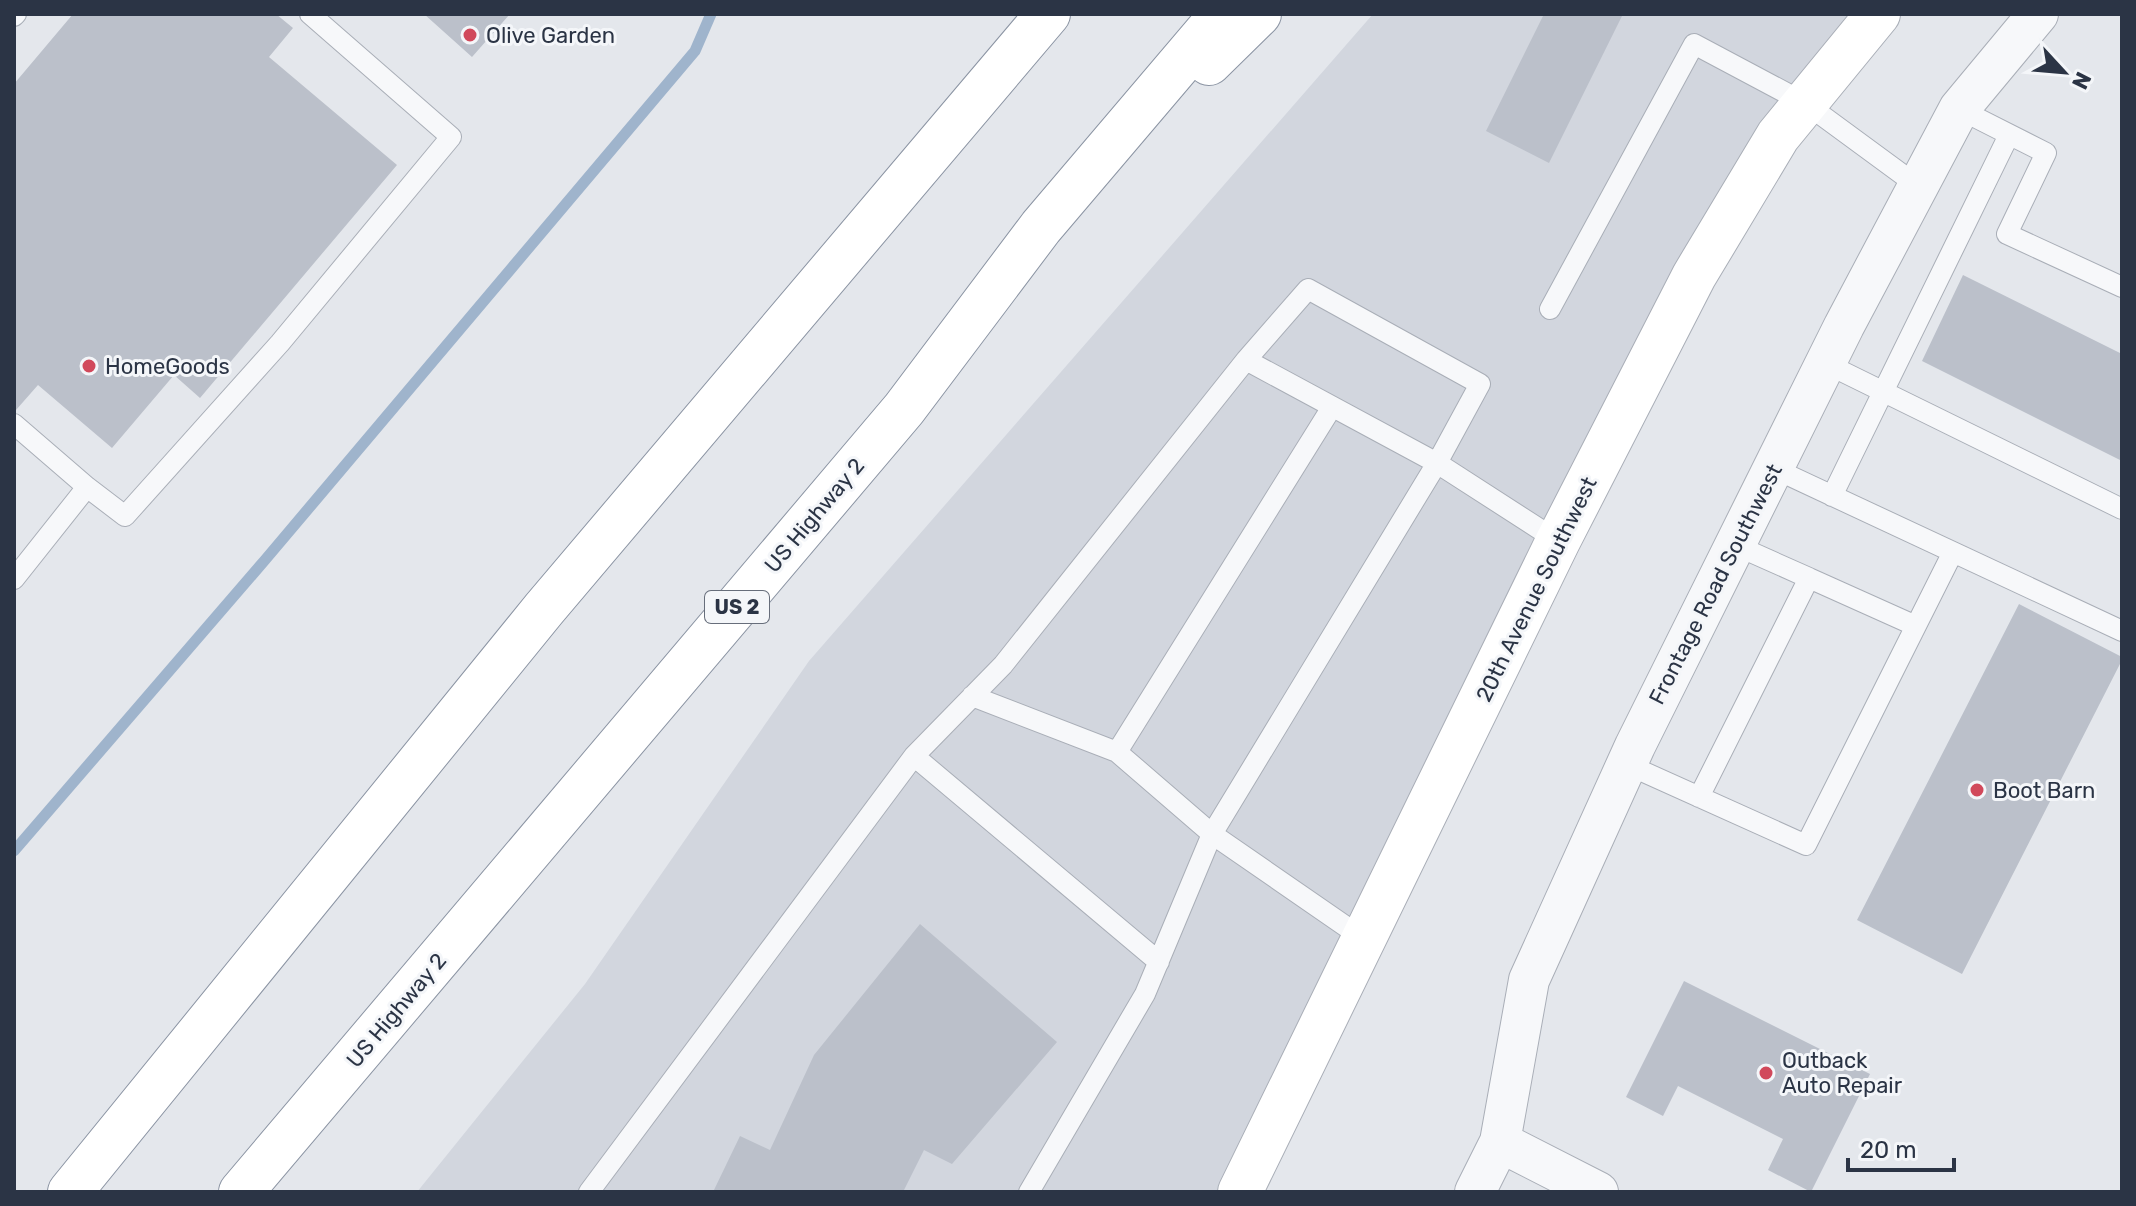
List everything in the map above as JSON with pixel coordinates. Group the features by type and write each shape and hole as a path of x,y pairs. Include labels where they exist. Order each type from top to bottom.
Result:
{"main road":[{"path":"70,1192 544,609 1048,14"},
{"name":"US Highway 2","path":"241,1192 904,409 1041,227 1222,14"},
{"path":"1041,227 1259,14"},
{"name":"20th Avenue Southwest","path":"1240,1192 1558,541 1694,276 1778,136 1878,14"}],"street":[{"name":"Frontage Road Southwest","path":"1475,1192 1500,1142 1529,980 1626,764 1844,326 1959,109 2038,14"},
{"path":"1500,1142 1598,1192"}],"lane":[{"path":"14,424 125,516 280,343 451,137 310,14"},
{"path":"1550,309 1694,44 1805,103 1918,186"},
{"path":"1959,109 2046,153 2007,234 2122,287"},
{"path":"1832,496 2009,135"},
{"path":"589,1192 914,756 1003,665 1246,360 1308,289 1480,384 1437,463 1212,834 1145,994 1029,1192"},
{"path":"1246,360 1437,463 1558,541"},
{"path":"1827,364 2122,509"},
{"path":"1117,752 1332,407"},
{"path":"1773,468 2122,631"},
{"path":"14,579 87,487"},
{"path":"1735,545 1916,626"},
{"path":"1626,764 1806,845 1953,552"},
{"path":"1699,797 1809,578"},
{"path":"972,696 1117,752 1212,834 1364,939"},
{"path":"914,756 1159,962"}],"shaded area":[{"path":"1373,14 1868,14 1779,122 1229,1192 417,1192 585,984 809,661"}],"building":[{"path":"73,14 276,14 293,28 269,57 397,165 200,398 174,375 112,448 38,385 14,409 14,84"},
{"name":"Olive Garden","path":"424,14 510,14 472,57"},
{"path":"1544,14 1623,14 1549,163 1486,131"},
{"path":"1963,275 2122,354 2122,461 1922,361"},
{"path":"2019,604 2122,657 2122,660 1962,974 1857,920"},
{"path":"920,924 1057,1042 952,1164 924,1150 903,1192 713,1192 740,1136 770,1150 814,1055"},
{"path":"1684,981 1870,1074 1811,1192 1768,1170 1783,1139 1678,1086 1663,1116 1626,1097"}],"waterway":[{"path":"14,851 265,560 695,51 711,14"}],"place":[{"name":"Olive Garden","path":"470,35"},
{"name":"HomeGoods","path":"89,366"},
{"name":"Boot Barn","path":"1977,790"},
{"name":"Outback Auto Repair","path":"1766,1073"}]}
